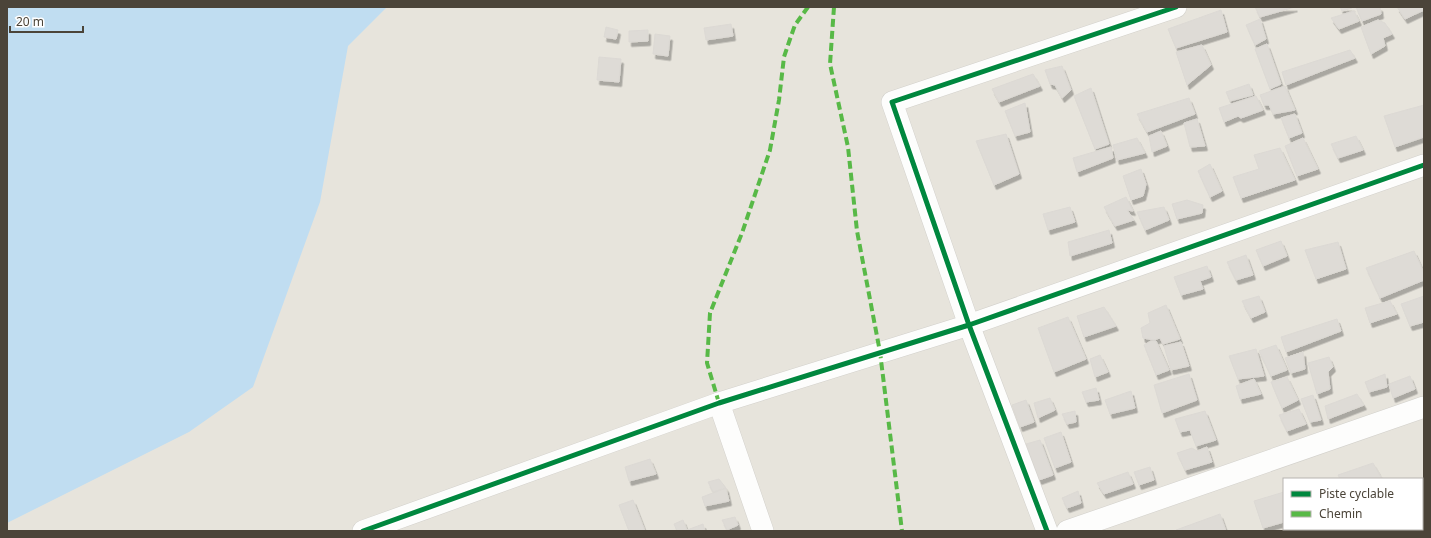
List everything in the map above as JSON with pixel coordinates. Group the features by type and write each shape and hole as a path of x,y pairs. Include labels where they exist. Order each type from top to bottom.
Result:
{"street":[{"path":"1047,531 969,325 892,102 1176,7"},
{"path":"363,531 719,404 969,325 1424,165"},
{"path":"719,404 763,531"},
{"path":"1067,531 1424,407"}],"shaded area":[{"path":"7,7 1424,7 1424,531 7,531"}],"water":[{"path":"7,7 387,7 348,46 320,202 253,387 189,432 7,523"}],"building":[{"path":"1255,7 1295,7 1260,17"},
{"path":"1340,7 1352,7 1352,8 1342,11"},
{"path":"1356,7 1380,7 1381,14 1362,21"},
{"path":"1397,7 1423,7 1424,10 1405,19"},
{"path":"1221,10 1227,32 1176,48 1168,29"},
{"path":"1354,11 1359,21 1339,29 1331,18"},
{"path":"1260,19 1266,39 1255,45 1246,25"},
{"path":"1378,20 1385,23 1392,34 1383,38 1385,46 1371,54 1361,27"},
{"path":"731,24 733,36 706,40 704,28"},
{"path":"606,27 618,30 616,39 604,37"},
{"path":"648,30 648,41 629,42 629,31"},
{"path":"655,34 670,36 668,56 653,54"},
{"path":"1267,44 1281,84 1270,89 1255,49"},
{"path":"1202,45 1211,65 1187,85 1176,52"},
{"path":"1350,50 1355,58 1286,85 1282,72"},
{"path":"599,57 621,59 619,82 597,80"},
{"path":"1062,66 1071,90 1062,98 1055,85 1050,84 1045,70"},
{"path":"1033,74 1040,86 999,102 992,89"},
{"path":"1249,84 1253,95 1230,101 1226,92"},
{"path":"1285,86 1295,110 1273,114 1269,105 1264,105 1260,95"},
{"path":"1091,88 1109,144 1095,149 1074,96"},
{"path":"1256,96 1263,110 1241,118 1238,116 1224,122 1219,108"},
{"path":"1189,98 1195,114 1147,132 1137,114"},
{"path":"1025,103 1030,132 1015,136 1005,111"},
{"path":"1424,105 1424,137 1395,147 1384,116"},
{"path":"1295,114 1302,133 1289,138 1281,118"},
{"path":"1197,119 1205,146 1190,147 1184,123"},
{"path":"1161,131 1167,146 1152,152 1149,136"},
{"path":"1006,134 1019,174 994,185 976,141"},
{"path":"1356,136 1363,150 1338,158 1331,144"},
{"path":"1137,138 1145,153 1117,160 1113,145"},
{"path":"1303,138 1318,169 1297,176 1285,146"},
{"path":"1111,147 1113,158 1077,172 1073,158"},
{"path":"1280,148 1295,180 1241,198 1233,177 1259,169 1254,155"},
{"path":"1210,164 1222,191 1210,197 1198,171"},
{"path":"1141,169 1146,184 1143,196 1131,200 1123,176"},
{"path":"1126,197 1133,211 1127,210 1134,220 1115,226 1104,207"},
{"path":"1187,200 1203,205 1202,213 1177,219 1172,204"},
{"path":"1070,207 1075,222 1048,230 1043,214"},
{"path":"1164,207 1169,220 1145,230 1137,212"},
{"path":"1109,230 1112,243 1070,256 1068,242"},
{"path":"1281,241 1287,256 1263,266 1256,250"},
{"path":"1338,242 1346,269 1316,279 1305,250"},
{"path":"1414,251 1424,273 1424,280 1380,298 1366,268"},
{"path":"1246,255 1253,275 1236,280 1227,262"},
{"path":"1207,266 1211,277 1200,281 1203,289 1181,295 1174,277"},
{"path":"1259,296 1265,312 1251,318 1242,301"},
{"path":"1424,296 1424,322 1410,326 1401,304"},
{"path":"1390,301 1397,314 1370,323 1365,308"},
{"path":"1166,305 1180,339 1163,344 1160,338 1154,340 1143,338 1141,328 1150,323 1148,313"},
{"path":"1104,307 1116,326 1084,337 1077,316"},
{"path":"1068,317 1086,359 1054,372 1038,328"},
{"path":"1337,319 1341,331 1286,352 1281,337"},
{"path":"1151,341 1156,341 1169,370 1156,375 1144,345"},
{"path":"1181,342 1189,366 1171,370 1164,346"},
{"path":"1276,345 1287,370 1271,376 1259,351"},
{"path":"1256,349 1264,376 1238,379 1229,356"},
{"path":"1303,352 1305,369 1291,373 1285,358"},
{"path":"1100,355 1108,372 1095,377 1090,359"},
{"path":"1329,357 1333,367 1328,372 1330,389 1317,394 1308,363"},
{"path":"1189,374 1197,400 1162,413 1154,385"},
{"path":"1385,374 1387,387 1369,392 1365,382"},
{"path":"1410,376 1415,389 1393,398 1389,384"},
{"path":"1287,377 1298,400 1282,408 1271,382"},
{"path":"1254,379 1261,394 1240,399 1236,386"},
{"path":"1096,388 1099,400 1086,402 1082,392"},
{"path":"1131,391 1135,408 1110,414 1105,400"},
{"path":"1357,394 1364,405 1328,419 1325,406"},
{"path":"1313,395 1321,420 1310,422 1301,399"},
{"path":"1050,398 1055,410 1038,418 1034,403"},
{"path":"1026,400 1034,422 1020,427 1012,405"},
{"path":"1299,409 1306,424 1287,431 1279,415"},
{"path":"1075,411 1076,422 1067,424 1062,414"},
{"path":"1205,411 1216,440 1196,446 1190,430 1180,432 1175,419"},
{"path":"1061,432 1071,462 1055,468 1044,438"},
{"path":"1040,440 1053,475 1039,480 1026,444"},
{"path":"1207,447 1212,462 1185,470 1177,453 1192,448 1197,451"},
{"path":"650,459 656,474 629,481 625,467"},
{"path":"1373,463 1381,478 1340,478 1338,475"},
{"path":"1150,467 1154,480 1139,485 1134,472"},
{"path":"1128,472 1133,484 1104,494 1097,483"},
{"path":"719,479 726,488 713,492 708,482"},
{"path":"1423,482 1424,485 1423,498"},
{"path":"726,488 729,501 705,506 702,497"},
{"path":"1078,491 1081,503 1067,508 1062,498"},
{"path":"1283,492 1283,522 1263,528 1254,501"},
{"path":"633,500 645,531 629,531 619,505"},
{"path":"1424,503 1424,526 1423,524"},
{"path":"1220,514 1226,531 1176,531 1176,530"},
{"path":"735,517 738,525 727,530 722,520"},
{"path":"683,520 687,530 703,524 705,531 677,531 674,524"},
{"path":"1398,530 1413,531 1399,531"}],"marked path":[{"path":"719,403 707,363 710,313 742,233 770,150 779,100 784,57 795,25 808,7"},
{"path":"834,7 830,64 848,147 857,231 880,352 902,531"}],"cycle path":[{"path":"1047,531 969,325 892,102 1176,7"},
{"path":"363,531 719,403 969,325 1424,165"}]}
